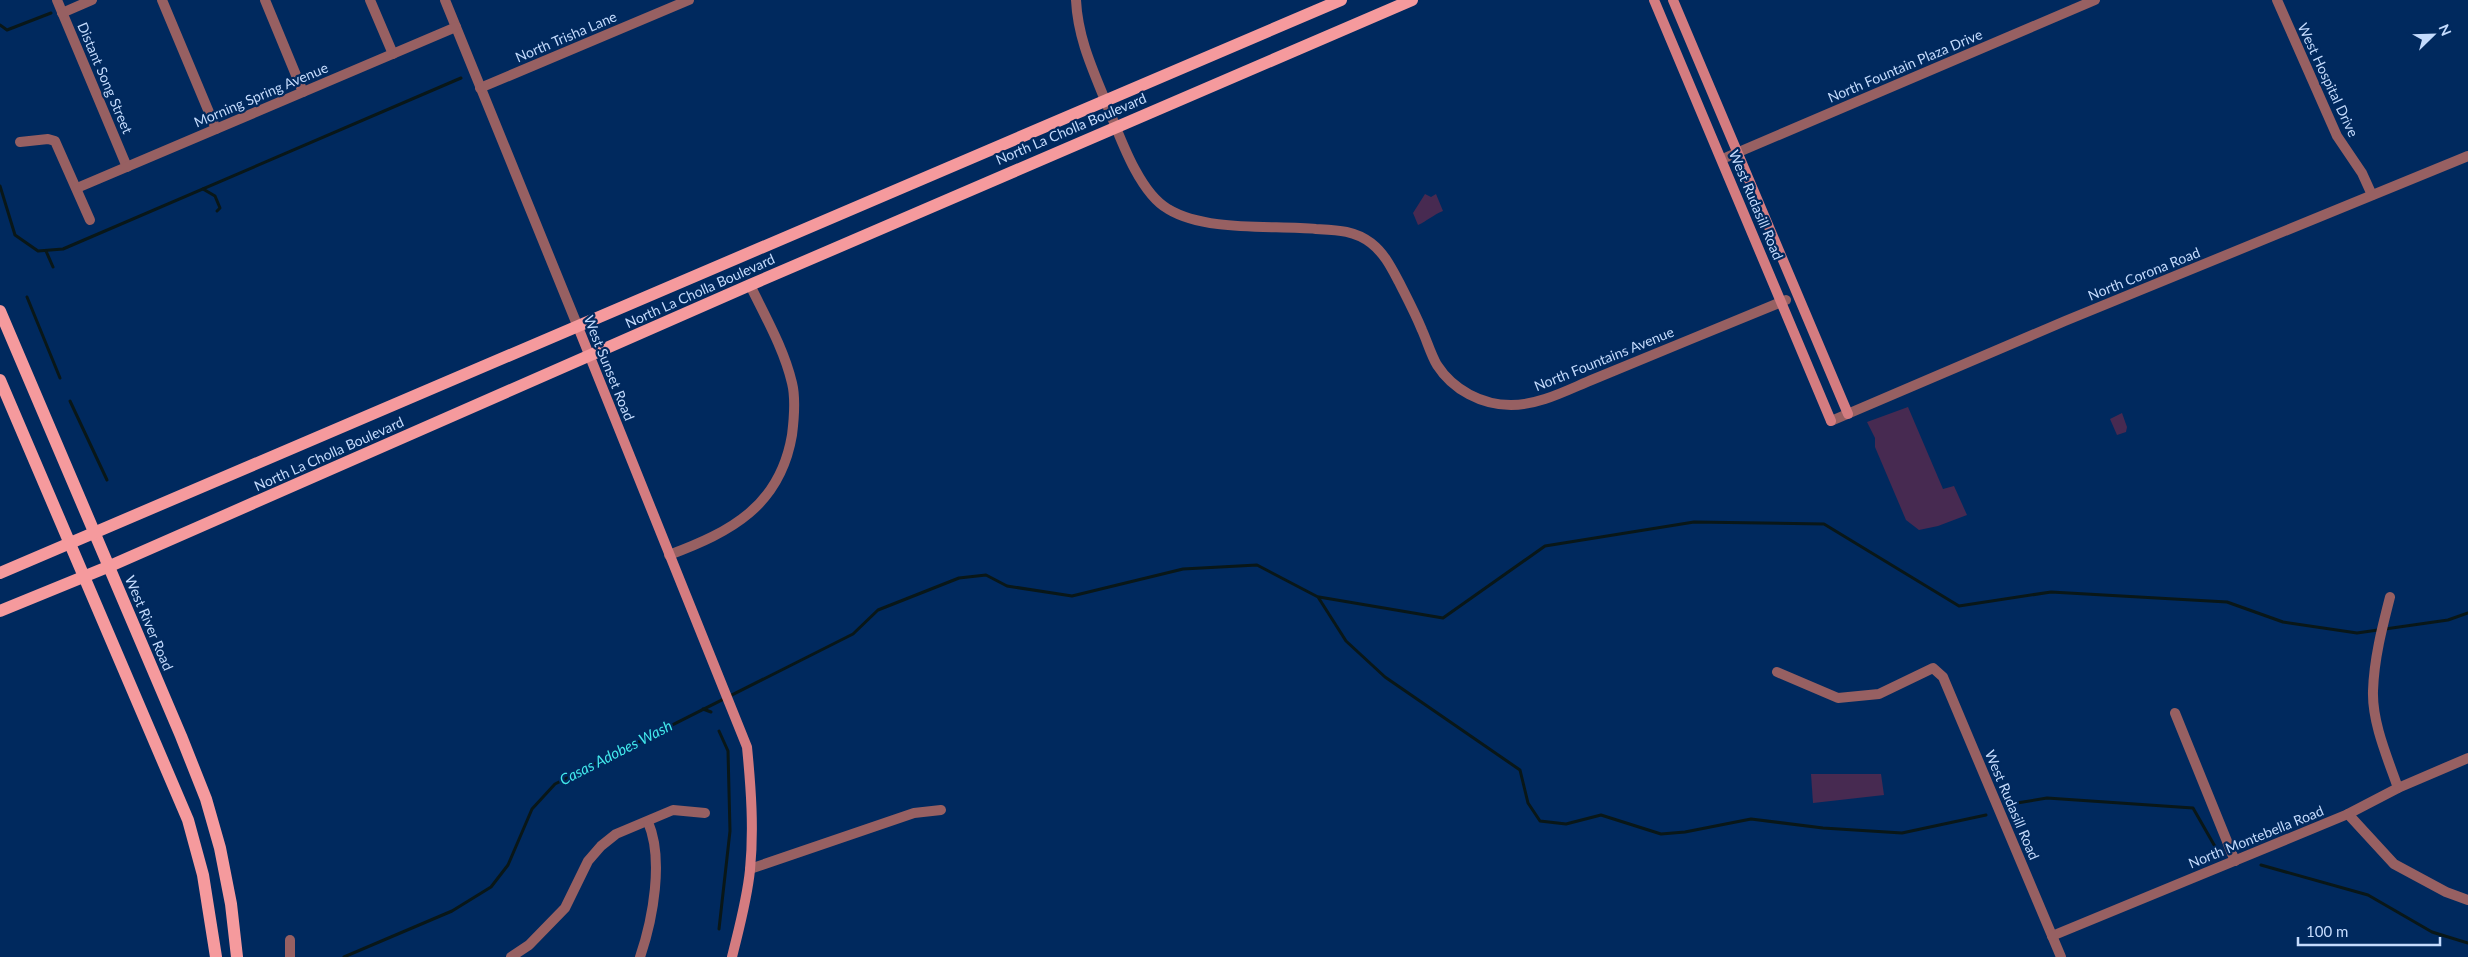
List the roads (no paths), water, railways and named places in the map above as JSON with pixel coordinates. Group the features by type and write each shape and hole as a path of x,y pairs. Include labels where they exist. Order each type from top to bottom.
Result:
{"main road":[{"name":"North La Cholla Boulevard","path":"0,573 1341,0"},
{"name":"North La Cholla Boulevard","path":"0,611 110,566 1115,126 1412,0"},
{"name":"West River Road","path":"0,310 110,566 206,799 226,872 237,957"},
{"path":"0,380 188,820 203,875 216,957"}],"street":[{"name":"Distant Song Street","path":"57,0 127,167"},
{"path":"62,13 92,0"},
{"path":"162,0 216,129"},
{"path":"264,0 303,92"},
{"path":"370,0 393,54"},
{"name":"West Sunset Road","path":"445,0 747,747 752,799 750,869 743,913 732,957"},
{"name":"North Trisha Lane","path":"480,88 689,0"},
{"name":"North Fountains Avenue","path":"1076,0 1078,31 1115,126 1139,176 1156,199 1168,210 1197,220 1221,224 1351,232 1370,243 1386,258 1415,314 1438,366 1457,386 1477,400 1511,405 1541,401 1619,370 1706,331 1784,301"},
{"name":"West Rudasill Road","path":"1654,0 1784,301 1831,421"},
{"name":"West Rudasill Road","path":"1673,0 1848,414"},
{"name":"North Fountain Plaza Drive","path":"1727,157 2095,0"},
{"name":"West Hospital Drive","path":"2277,0 2337,136 2362,174 2372,196"},
{"name":"Morning Spring Avenue","path":"77,188 456,27"},
{"path":"20,142 48,139 55,141 90,220"},
{"name":"North Corona Road","path":"1831,421 2065,321 2468,156"},
{"path":"669,555 703,542 739,520 769,494 788,460 794,420 792,383 750,285"},
{"path":"2390,597 2378,646 2373,693 2381,738 2398,788"},
{"name":"West Rudasill Road","path":"1777,672 1838,698 1879,694 1933,668 1943,677 2061,957"},
{"path":"2175,713 2234,861"},
{"name":"North Montebella Road","path":"2052,936 2348,814 2398,788 2468,758"},
{"path":"511,957 536,938 565,908 588,861 601,846 616,834 673,810 705,813"},
{"path":"750,869 914,813 941,810"},
{"path":"2348,814 2394,864 2446,892 2468,900"},
{"path":"640,957 653,903 656,849 648,822"},
{"path":"290,940 290,957"}],"waterway":[{"path":"0,25 7,30 51,13"},
{"path":"0,186 15,235 38,251 63,249 461,78"},
{"path":"203,189 215,196 220,208 217,211"},
{"path":"46,251 53,267"},
{"path":"27,297 60,378"},
{"path":"70,401 107,480"},
{"path":"1319,597 1443,618 1545,546 1694,522 1824,524 1959,606 2051,592 2227,602 2283,622 2357,633 2448,620 2468,613"},
{"path":"344,957 452,911 491,887 508,865 532,809 555,784 853,634 878,610 959,578 986,575 1007,586 1072,596 1183,569 1257,565 1318,597 1346,641 1385,677 1520,770 1528,803 1540,821 1566,824 1601,815 1661,834 1685,832 1751,819 1823,828 1902,833 1986,815"},
{"name":"Casas Adobes Wash","path":"703,709 711,712"},
{"path":"719,731 728,751 730,831 719,929"},
{"path":"2017,803 2047,798 2193,808 2217,850"},
{"path":"2261,865 2368,895 2432,932 2468,943"}]}
